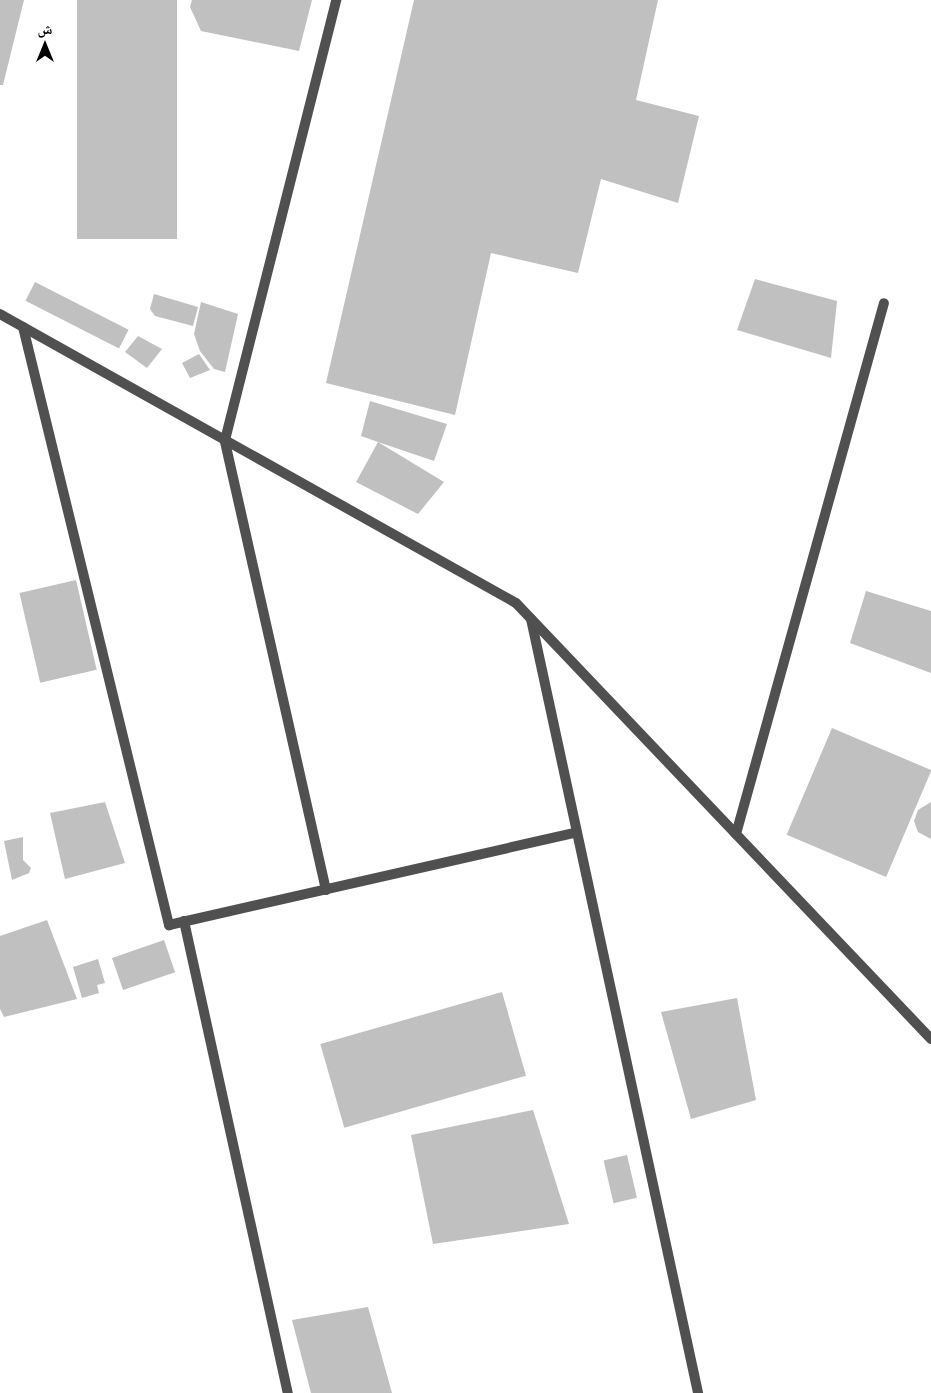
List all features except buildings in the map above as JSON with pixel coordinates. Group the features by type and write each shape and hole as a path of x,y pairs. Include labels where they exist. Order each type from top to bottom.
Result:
{"street":[{"path":"326,890 225,440 336,0"},
{"path":"736,834 884,303"},
{"path":"0,314 516,603 931,1039"},
{"path":"22,327 169,925 576,832"},
{"path":"530,618 698,1393"},
{"path":"184,921 288,1393"}]}
